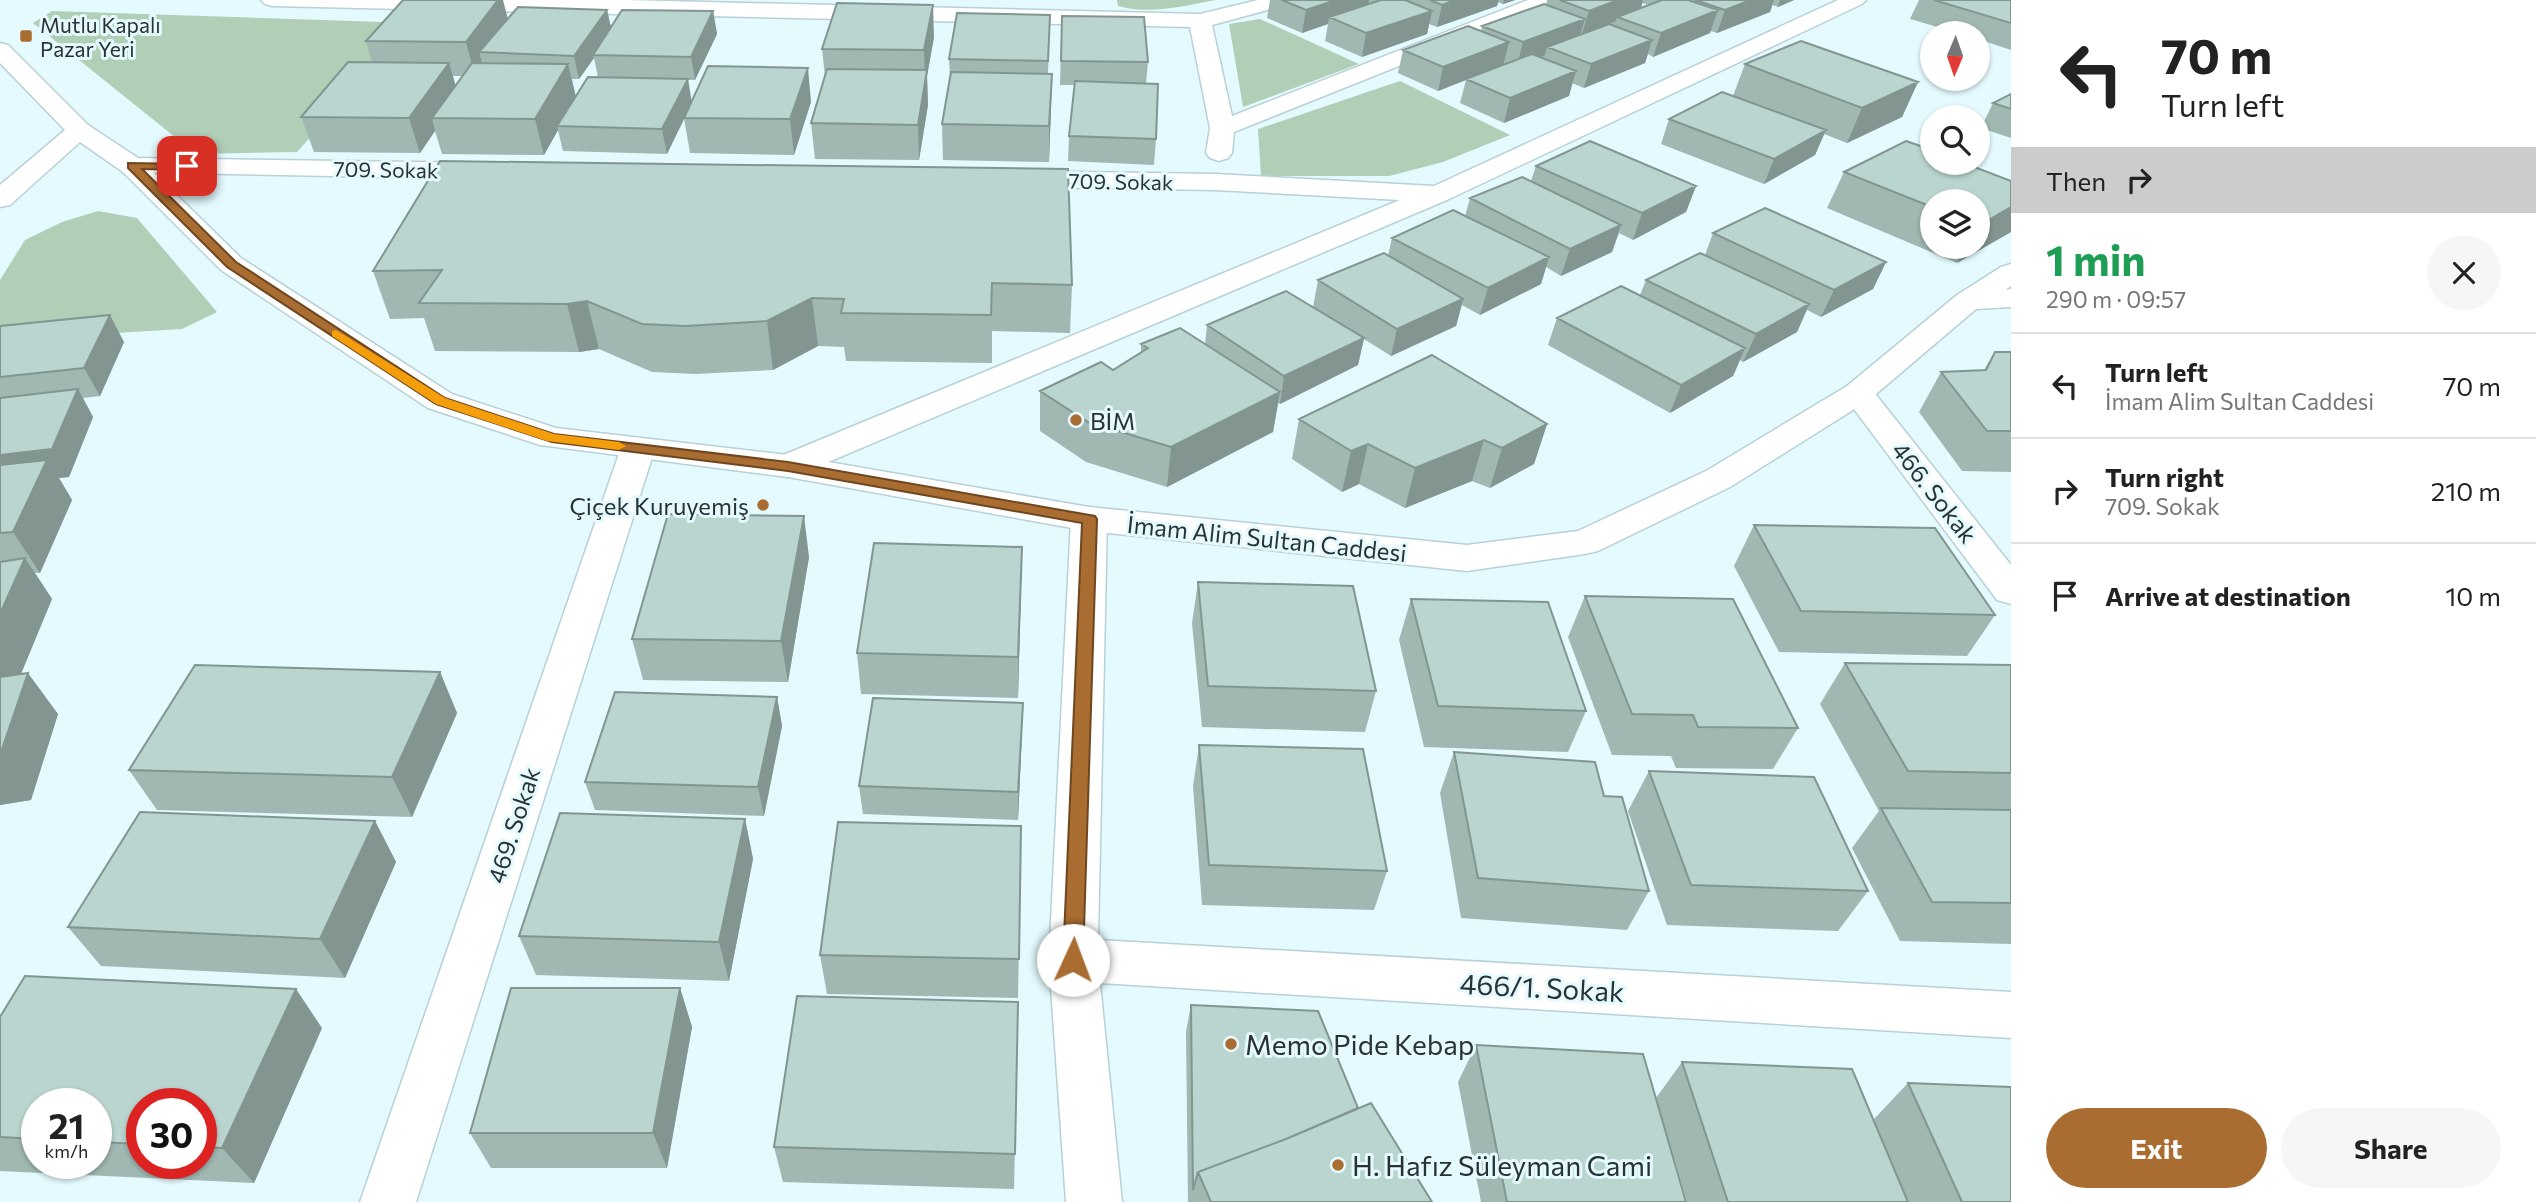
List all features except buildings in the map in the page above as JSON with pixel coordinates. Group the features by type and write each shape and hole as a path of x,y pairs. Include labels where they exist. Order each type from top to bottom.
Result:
{"street":[{"path":"272,0 1087,9 1200,21 1283,0"},
{"path":"1222,128 1547,0"},
{"path":"788,466 1438,194 1854,0"},
{"path":"1200,21 1222,128 1215,182"},
{"name":"İmam Alim Sultan Caddesi","path":"0,50 79,130 132,166 231,264 440,401 552,438 788,466 1089,519 1467,558 1585,542 1718,479 1858,393 1968,302 2011,273"},
{"path":"0,200 79,130"},
{"name":"709. Sokak","path":"132,166 508,171"},
{"name":"709. Sokak","path":"994,178 1215,182 1438,194"},
{"path":"1968,302 2011,298"},
{"name":"466. Sokak","path":"1858,393 2011,591"},
{"name":"469. Sokak","path":"388,1202 638,448"},
{"path":"1089,519 1073,960 1094,1202"},
{"name":"466/1. Sokak","path":"1073,960 2011,1015"}],"green space":[{"path":"1117,0 1216,0 1167,9 1143,10 1118,6"},
{"path":"52,11 412,23 297,152 196,154 33,23"},
{"path":"1260,19 1359,64 1243,107 1229,24"},
{"path":"1400,81 1510,135 1443,162 1389,176 1261,176 1258,129"},
{"path":"98,211 137,218 217,312 182,329 0,340 0,280 25,240 62,222"}],"slow traffic":[{"path":"336,334 440,401 552,438 619,446"}],"place":[{"name":"Mutlu Kapalı Pazar Yeri","path":"26,36"},
{"name":"BİM","path":"1076,420"},
{"name":"Çiçek Kuruyemiş","path":"763,505"},
{"name":"Memo Pide Kebap","path":"1231,1044"},
{"name":"H. Hafız Süleyman Cami","path":"1338,1165"}],"route":[{"path":"187,166 132,166 231,264 440,401 552,438 788,466 1089,519 1073,960"}]}
